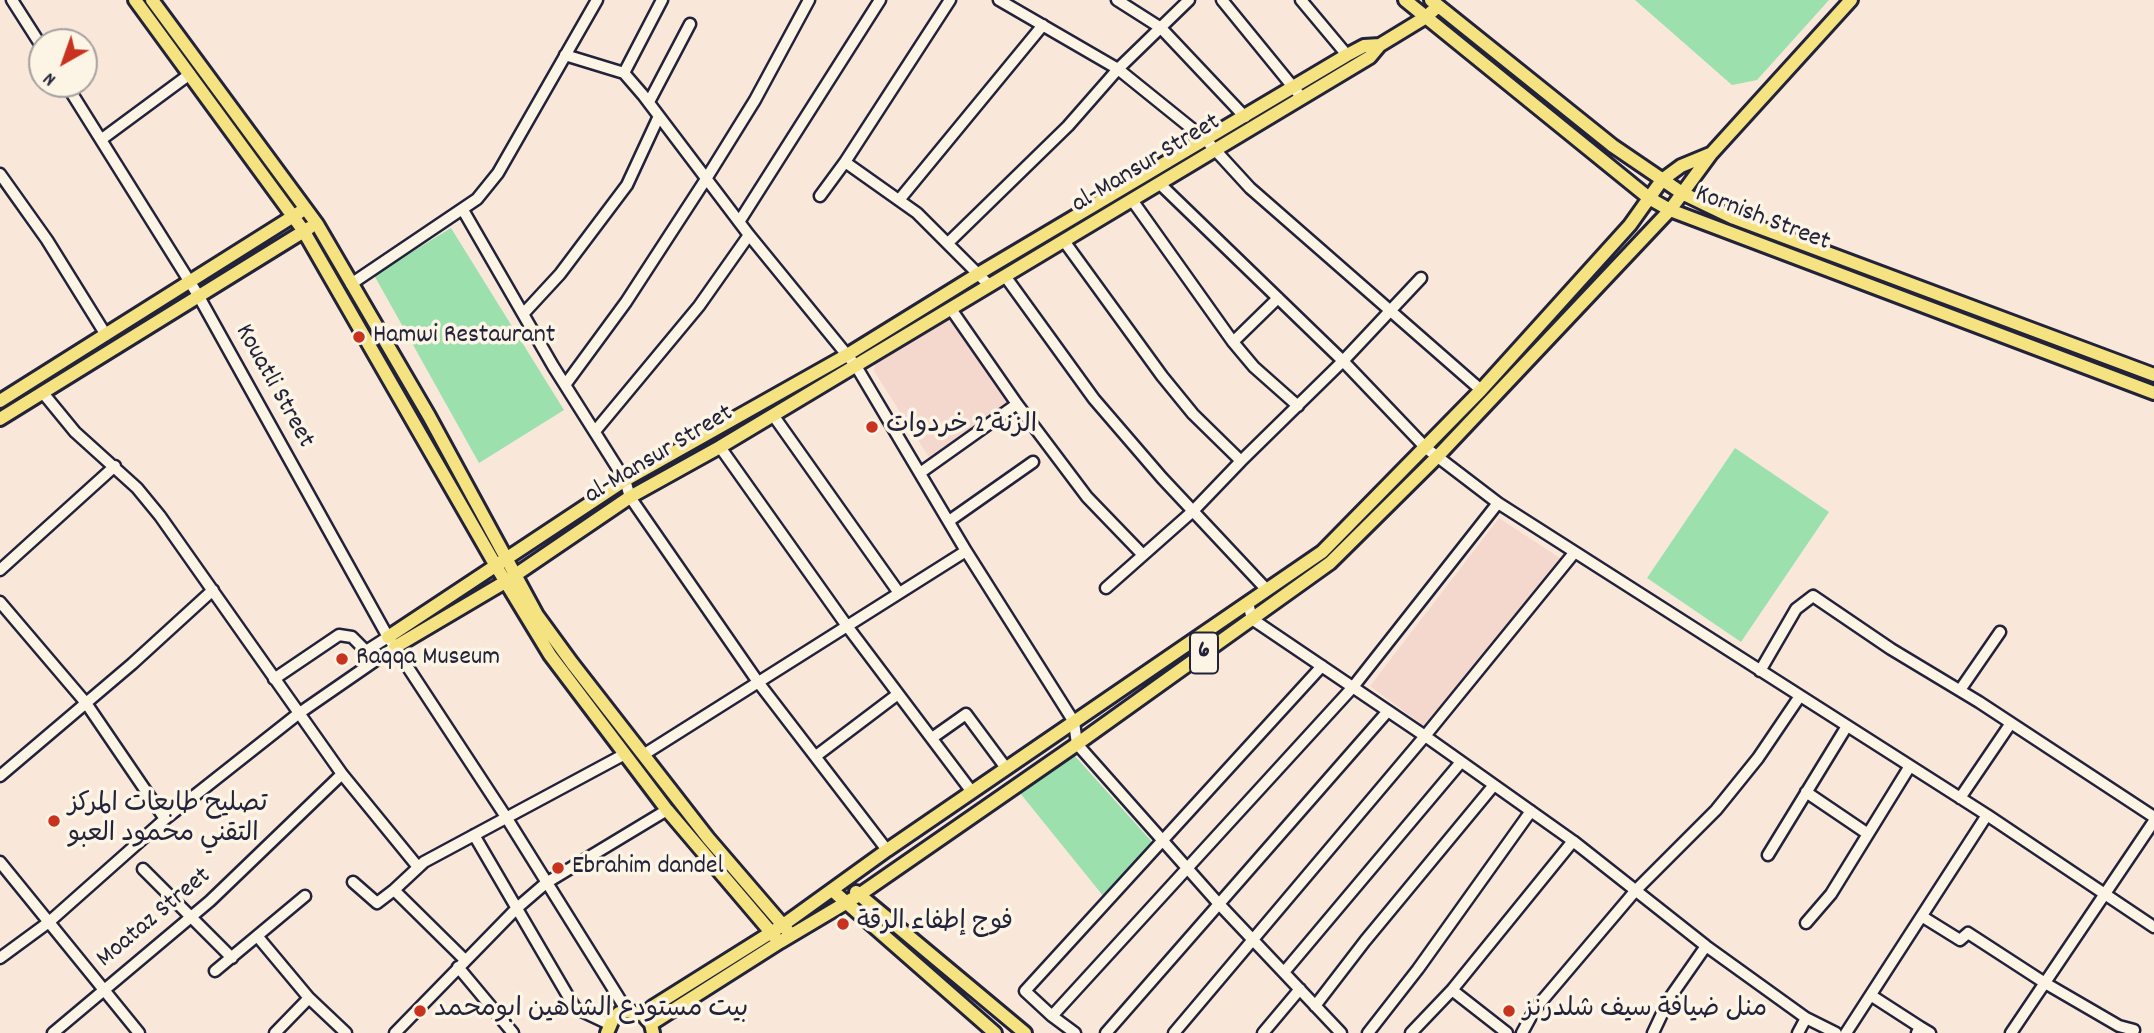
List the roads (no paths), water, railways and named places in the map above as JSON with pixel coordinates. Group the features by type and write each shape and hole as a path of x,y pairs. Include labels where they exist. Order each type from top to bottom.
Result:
{"main road":[{"path":"135,0 303,230 510,578 551,655 667,810 781,936"},
{"path":"153,0 317,224 429,416 501,563"},
{"name":"Kornish Street","path":"1405,0 1649,198 1670,209 2154,393"},
{"path":"1682,192 1720,142 1851,0"},
{"name":"al-Mansur Street","path":"391,642 501,563 625,480 846,355 1245,117 1370,57 1380,45 1426,17 1435,3"},
{"name":"Kornish Street","path":"1435,3 1613,146 1682,192 1734,218 2154,375"},
{"name":"al-Mansur Street","path":"391,642 510,578 630,497 720,447 1215,151 1347,55 1364,47 1380,45"},
{"path":"1489,68 1501,56"},
{"path":"1662,180 1681,166 1711,153"},
{"name":"6","path":"781,936 782,925 887,850 1322,552 1481,390 1630,225 1662,180"},
{"name":"6","path":"649,1024 665,999 859,895 1077,744 1330,563 1437,457 1670,209 1682,192"},
{"path":"0,401 306,208"},
{"path":"0,419 303,230 317,224"},
{"path":"510,578 708,838 782,925"},
{"path":"844,881 1018,1031"},
{"path":"832,890 995,1033"},
{"path":"608,1029 619,1013 626,1011 649,1024"}],"street":[{"path":"12,0 30,28"},
{"path":"351,284 477,199 498,173 597,0"},
{"path":"624,72 662,0"},
{"path":"565,385 626,302 706,179 755,100 809,0"},
{"path":"738,222 880,0"},
{"path":"820,196 950,0"},
{"path":"999,0 1118,69 1206,140 1250,188 1481,390"},
{"path":"1117,0 1161,28 1245,117"},
{"path":"949,242 1068,126 1118,69 1189,0"},
{"path":"1222,0 1298,93"},
{"path":"1301,0 1347,55"},
{"path":"649,102 690,24"},
{"path":"900,200 1043,25"},
{"path":"565,55 624,72 649,102 738,222 856,366 966,551 1074,722 1077,744 1219,904 1341,1033"},
{"path":"102,139 190,74"},
{"name":"Kouatli Street","path":"75,98 198,295 391,642 506,817 626,1011"},
{"path":"524,313 560,274 627,185 659,116"},
{"path":"845,162 900,200 949,242 989,285"},
{"path":"0,174 47,240 106,335"},
{"path":"1160,184 1343,361 1426,448 1498,503 1987,815 2154,927"},
{"path":"1132,201 1233,342 1254,367 1298,406"},
{"path":"463,210 565,385 596,430 625,480 630,497 758,682 887,850"},
{"path":"596,430 691,317 749,236"},
{"path":"1065,241 1193,414 1241,461"},
{"path":"1005,276 1094,399 1267,590"},
{"path":"1106,588 1193,511 1343,361 1421,278"},
{"path":"1233,342 1278,298"},
{"path":"951,309 1087,498 1143,555"},
{"path":"43,393 75,432 115,466 160,516 342,774 418,867"},
{"path":"920,473 1017,404"},
{"path":"773,415 899,593"},
{"path":"720,447 846,626 972,792"},
{"path":"948,521 1033,462"},
{"path":"0,570 115,466"},
{"path":"1052,1016 1353,687 1498,503"},
{"path":"643,755 966,551"},
{"path":"1174,1033 1425,736 1574,553"},
{"path":"0,776 214,590"},
{"path":"1760,671 1796,609 1813,596 2154,819 2011,1033"},
{"path":"0,602 86,703 165,819"},
{"path":"1248,603 1252,619 1388,710 1573,841 1706,946 1806,1018 1836,1033"},
{"path":"1960,690 2000,632"},
{"path":"274,679 335,636 352,637 373,661"},
{"name":"al-Mansur Street","path":"366,650 391,642"},
{"name":"al-Mansur Street","path":"0,958 49,922 165,819 298,714 373,661 391,642"},
{"path":"1075,1033 1025,991 1322,666"},
{"path":"816,756 898,694"},
{"path":"1522,1033 1535,1009 1636,890 1716,810 1758,758 1800,696"},
{"path":"1106,1033 1388,710"},
{"path":"932,738 966,714 1006,768"},
{"path":"1960,798 2011,723"},
{"path":"1768,855 1847,726"},
{"path":"353,882 377,903 418,867 625,754"},
{"path":"1284,971 1461,762"},
{"path":"1806,923 1831,894 1910,766"},
{"name":"Moataz Street","path":"53,1033 191,917 342,774"},
{"path":"1315,1006 1494,785"},
{"path":"1806,792 1868,834"},
{"path":"395,1033 516,908 546,883 667,810"},
{"path":"1368,1033 1418,969 1531,811"},
{"path":"1846,1033 1987,815"},
{"path":"474,835 575,1008 608,1029"},
{"path":"1412,1033 1452,990 1573,841"},
{"path":"0,862 139,1033"},
{"path":"143,869 232,958"},
{"path":"394,890 462,963 513,1033"},
{"path":"215,971 306,896"},
{"path":"1923,917 1960,940 1968,933 2045,983 2119,1026 2135,1032"},
{"path":"258,937 309,998 346,1033"},
{"path":"1653,1033 1669,999 1706,946"},
{"path":"1263,1033 1300,989"},
{"path":"1452,990 1507,1033"},
{"path":"1872,996 1923,1031"},
{"path":"275,1033 309,998"},
{"path":"1798,1033 1806,1018"}],"place":[{"name":"Hamwi Restaurant","path":"359,337"},
{"name":"الزنة 2 خردوات","path":"872,427"},
{"name":"Raqqa Museum","path":"342,659"},
{"name":"تصليح طابعات المركز التقني محمود العبو","path":"54,821"},
{"name":"Ebrahim dandel","path":"558,868"},
{"name":"فوج إطفاء الرقة","path":"843,924"},
{"name":"بيت مستودع الشاهين ابومحمد","path":"420,1011"},
{"name":"منل ضيافة سيف شلدرنز","path":"1509,1011"}]}
